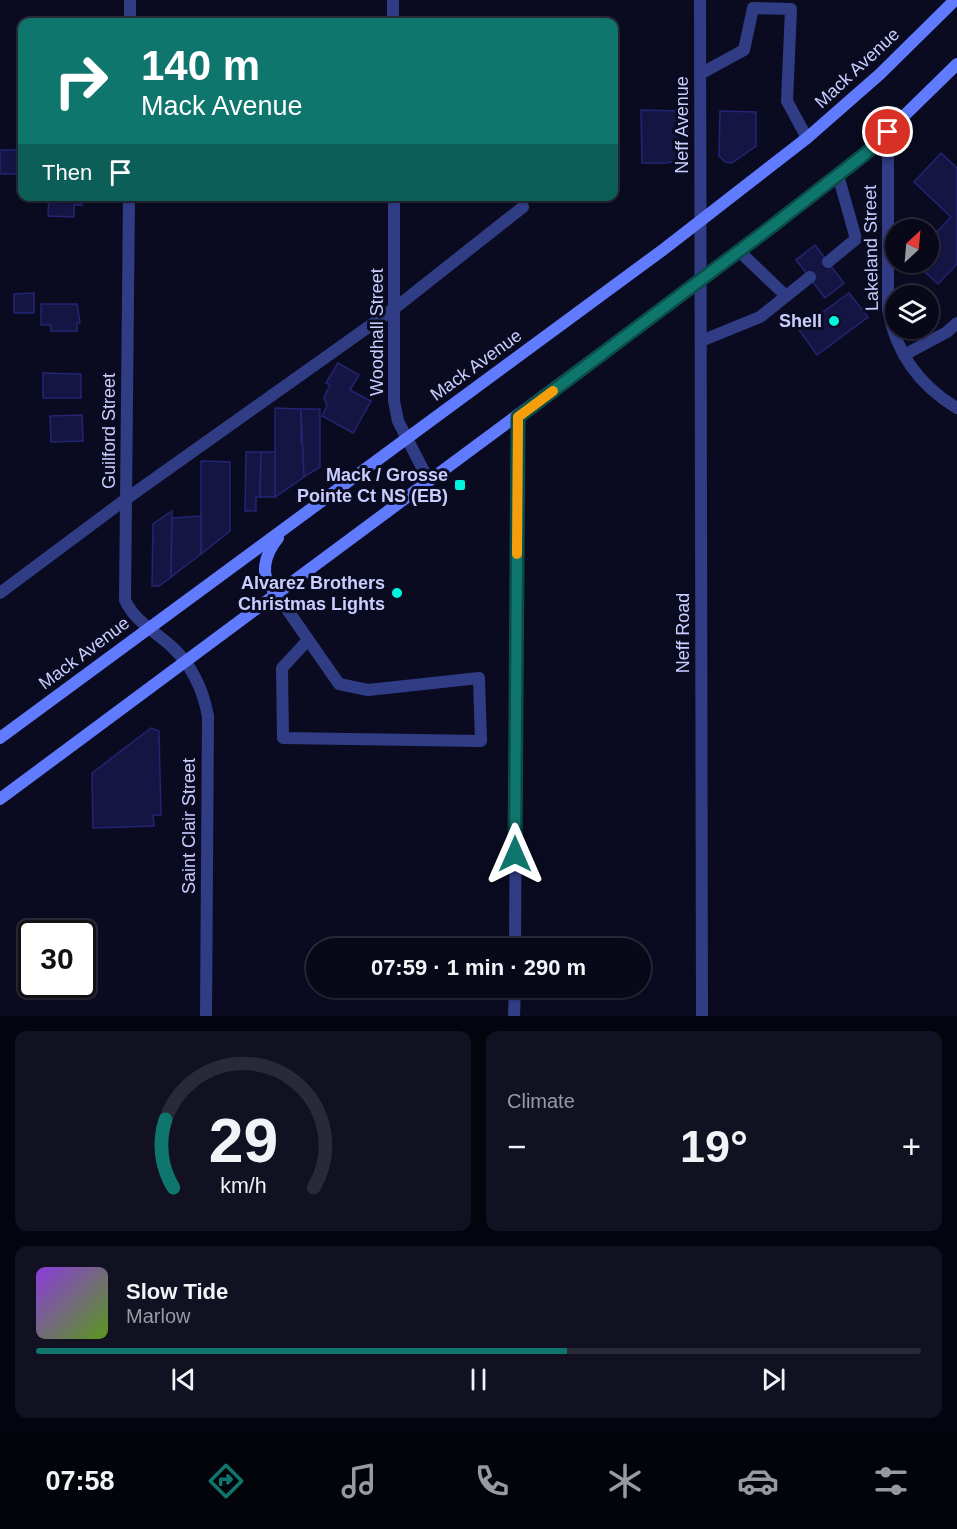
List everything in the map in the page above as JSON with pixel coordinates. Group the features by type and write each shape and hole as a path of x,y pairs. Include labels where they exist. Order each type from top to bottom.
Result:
{"main road":[{"name":"Mack Avenue","path":"0,738 700,222 807,138 880,74 955,0"},
{"path":"0,799 186,663 275,592 518,417 838,175 888,132 957,64"},
{"path":"275,592 268,583 266,559 268,551 287,528"}],"street":[{"path":"130,0 130,18"},
{"path":"393,0 393,18"},
{"name":"Neff Avenue","path":"700,0 700,250"},
{"path":"700,74 744,50 753,8 791,9 801,0"},
{"path":"791,9 787,101 807,138"},
{"name":"Lakeland Street","path":"888,132 888,310 896,340 922,381 957,408"},
{"path":"828,262 856,240 838,175"},
{"name":"Guilford Street","path":"129,201 125,600 129,609 147,628 172,646"},
{"name":"Woodhall Street","path":"394,201 394,401 398,421 429,481"},
{"path":"0,593 126,499 395,308 523,207"},
{"name":"Neff Road","path":"700,250 702,1016"},
{"path":"739,251 786,296"},
{"path":"701,341 760,317 810,277"},
{"path":"904,355 947,332 957,323"},
{"path":"515,938 518,417"},
{"path":"275,592 339,684 368,690 479,678 481,741 283,738 282,668 308,640"},
{"name":"Saint Clair Street","path":"172,646 186,663 204,695 208,716 206,1016"},
{"path":"514,1016 515,998"}],"building":[{"path":"641,110 682,111 688,118 687,158 667,163 642,163"},
{"path":"720,111 756,112 756,146 732,163 725,162 719,156"},
{"path":"0,150 18,150 18,174 0,174"},
{"path":"941,153 957,168 957,264 938,284 926,273 939,273 939,230 951,217 914,182"},
{"path":"49,201 82,201 82,205 74,205 74,217 48,216"},
{"path":"815,245 844,283 825,298 796,260"},
{"path":"34,293 34,313 14,313 14,294"},
{"path":"849,293 868,317 817,355 799,330"},
{"path":"41,304 77,304 80,323 77,323 77,331 51,331 51,325 41,325"},
{"path":"338,363 359,375 350,390 371,401 353,433 322,416 327,406 324,397 330,385 326,383"},
{"path":"43,373 81,374 81,398 43,398"},
{"path":"275,408 301,409 301,443 305,443 304,477 275,497"},
{"path":"301,409 320,409 320,467 304,477"},
{"path":"82,415 83,441 51,442 50,416"},
{"path":"246,452 261,452 260,497 256,497 256,511 245,511"},
{"path":"261,452 275,452 275,497 260,497"},
{"path":"201,461 230,462 230,531 201,554"},
{"path":"172,511 171,577 159,586 152,586 153,524"},
{"path":"201,516 201,554 171,577 172,518"},
{"path":"151,728 159,731 161,815 153,815 154,826 93,828 92,773"}],"slow traffic":[{"path":"517,554 518,417 553,391"}],"place":[{"name":"Shell","path":"834,321"},
{"name":"Mack / Grosse Pointe Ct NS (EB)","path":"460,485"},
{"name":"Alvarez Brothers Christmas Lights","path":"397,593"}],"route":[{"path":"515,854 518,417 767,230 865,154 888,132"}]}
